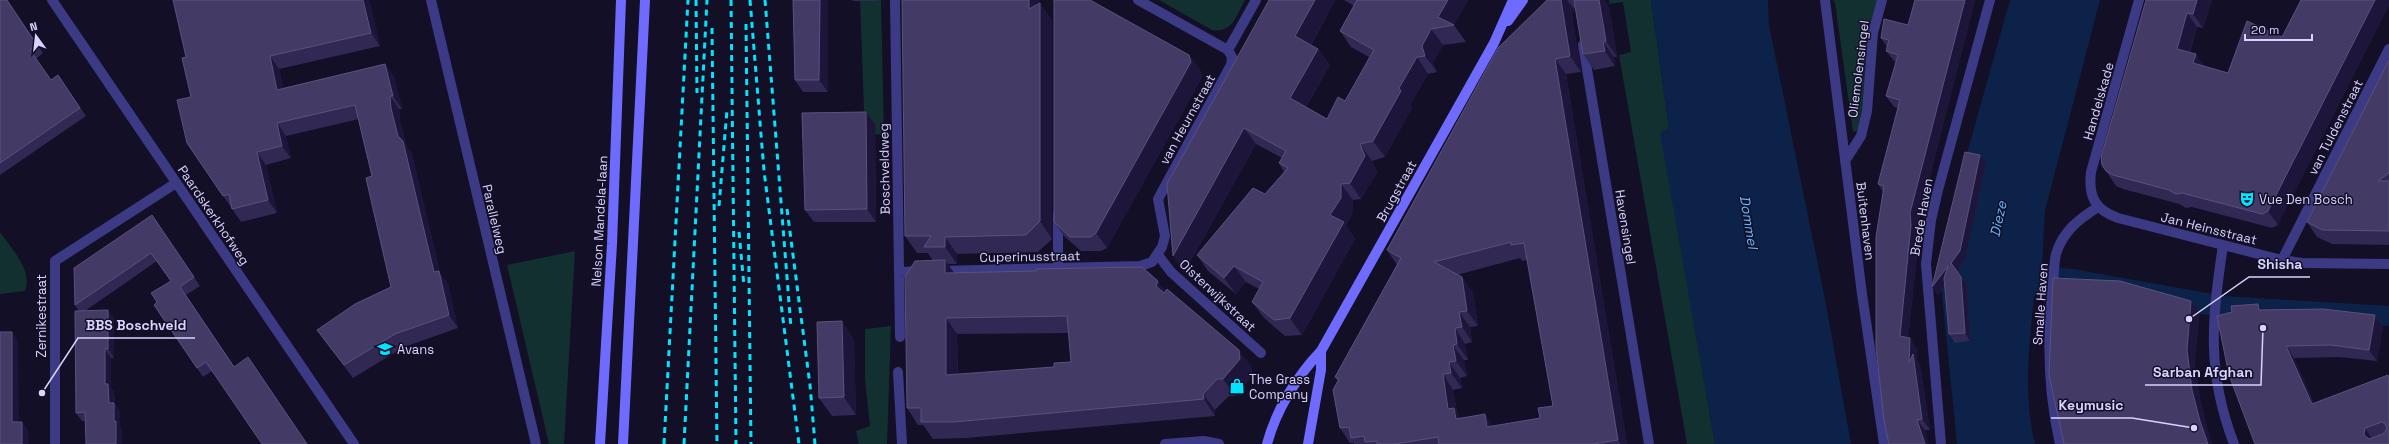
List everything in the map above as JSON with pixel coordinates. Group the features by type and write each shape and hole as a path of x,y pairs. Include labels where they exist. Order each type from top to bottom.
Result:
{"main road":[{"name":"Nelson Mandela-laan","path":"600,444 612,244 621,0"},
{"path":"623,444 645,0"},
{"name":"Brugstraat","path":"1494,43 1513,0"},
{"name":"Brugstraat","path":"1321,351 1494,43 1523,0"},
{"path":"1267,444 1271,429 1283,404 1306,367 1321,351"},
{"path":"1308,444 1321,370 1321,351"}],"street":[{"name":"Paardskerkhofweg","path":"52,0 354,444"},
{"name":"Parallelweg","path":"431,0 536,444"},
{"name":"Boschveldweg","path":"895,0 900,337"},
{"path":"1138,0 1228,50 1256,0"},
{"name":"Buitenhaven","path":"1825,0 1844,161 1884,444"},
{"name":"Oliemolensingel","path":"1844,161 1861,136 1866,118 1873,33 1882,0"},
{"name":"Brede Haven","path":"1941,444 1926,250 1938,190 1990,0"},
{"name":"Handelskade","path":"2098,207 2091,198 2089,186 2091,172 2139,0"},
{"name":"Havensingel","path":"1582,38 1649,444"},
{"name":"van Tuldenstraat","path":"2282,260 2389,48"},
{"name":"van Heurnstraat","path":"1158,255 1165,236 1158,200 1231,65 1232,57 1228,50"},
{"name":"Zernikestraat","path":"55,444 55,261 176,182"},
{"path":"1058,205 1058,268"},
{"name":"Jan Heinsstraat","path":"2098,207 2118,218 2302,264 2389,264"},
{"name":"Smalle Haven","path":"2060,444 2051,400 2051,304 2056,253 2070,228 2079,218 2098,207"},
{"path":"2223,245 2213,324 2214,369 2224,418 2234,444"},
{"name":"Cuperinusstraat","path":"899,272 1140,266 1152,262 1158,255"},
{"name":"Oisterwijkstraat","path":"1158,255 1171,272 1261,353"},
{"path":"898,372 902,444"},
{"path":"1165,444 1204,441 1219,444"}],"green space":[{"path":"860,0 881,0 884,135 868,134 864,109"},
{"path":"1159,0 1245,0 1233,22 1229,26 1225,29 1212,30"},
{"path":"1609,0 1651,0 1669,128 1661,133 1715,444 1687,444 1619,55 1631,52 1623,2 1609,4"},
{"path":"1833,0 1877,0 1868,32 1862,109 1857,131 1853,132 1835,3"},
{"path":"0,232 24,267 27,283 25,291 0,294"},
{"path":"575,251 564,444 549,444 507,265"},
{"path":"891,326 887,444 859,444 856,431 870,426 865,380 865,329"}],"water":[{"name":"Dommel","path":"1651,0 1768,0 1769,25 1825,299 1851,444 1715,444 1660,133 1669,128"},
{"name":"Dieze","path":"2010,0 2100,0 2045,211 2042,266 2073,269 2224,296 2389,306 2389,326 2226,317 2200,314 2165,300 2041,291 2034,297 2028,370 2029,407 2035,444 1957,444 1939,265 1944,235"}],"building":[{"path":"0,0 7,0 37,45 30,50 51,80 58,75 80,108 0,163"},
{"path":"173,0 363,0 371,33 270,56 277,90 385,64 393,96 390,96 391,108 398,136 403,141 434,272 439,271 449,315 395,334 344,365 317,330 355,304 391,287 366,178 372,176 355,105 277,123 282,146 257,152 268,200 232,209 229,194 223,196 187,143 177,100 191,97 182,58 186,57"},
{"path":"793,0 820,0 819,80 795,80"},
{"path":"902,0 1029,0 1029,9 1040,3 1040,221 1026,235 945,237 945,247 924,247 931,236 905,236"},
{"path":"1054,0 1090,0 1189,55 1191,62 1096,233 1091,237 1070,237 1054,222"},
{"path":"1269,0 1315,0 1295,36 1318,49 1290,98 1327,119 1338,97 1345,101 1374,50 1340,31 1357,0 1448,0 1438,17 1454,25 1431,29 1422,46 1425,56 1417,57 1399,88 1401,91 1373,141 1360,144 1365,156 1350,183 1341,184 1341,198 1330,215 1344,222 1290,318 1274,320 1252,302 1263,282 1234,266 1224,278 1197,255 1253,188 1265,194 1288,168 1279,163 1286,151 1244,128 1173,256 1167,184"},
{"path":"1547,0 1561,0 1570,56 1555,59 1618,440 1593,444 1439,444 1438,437 1395,444 1377,444 1377,441 1365,442 1364,436 1351,438 1349,427 1340,428 1333,390 1339,379 1335,377 1401,258 1387,250 1498,48","holes":["1511,242 1511,245 1524,243 1553,406 1538,408 1540,418 1487,427 1485,414 1456,419 1454,408 1448,409 1443,374 1451,373 1449,362 1456,361 1453,345 1457,344 1455,328 1462,327 1459,312 1467,311 1462,277 1434,262"]},
{"path":"1574,0 1599,0 1606,41 1603,42 1605,51 1583,54"},
{"path":"1915,0 1965,0 1910,213 1911,225 1900,336 1910,338 1909,363 1913,354 1922,419 1917,420 1925,444 1889,444 1884,420 1876,347 1876,237 1884,186 1878,184 1900,100 1886,96 1898,55 1886,51 1889,40 1881,38 1884,19 1908,25"},
{"path":"2146,0 2197,0 2193,14 2187,13 2177,49 2196,54 2193,63 2228,73 2247,21 2282,37 2301,0 2375,0 2268,211 2262,214 2182,193 2176,194 2169,190 2113,175 2106,171 2102,165 2101,157"},
{"path":"2389,60 2389,173 2378,181 2389,181 2389,231 2322,230 2307,222"},
{"path":"866,112 867,209 805,210 802,113"},
{"path":"1965,152 1980,155 1960,251 1951,263 1961,277 1965,333 1949,334 1944,278 1948,266 1932,287"},
{"path":"152,215 194,277 180,287 234,367 248,357 307,444 262,444 206,362 197,368 154,305 157,302 151,293 171,281 151,253 75,305 74,268"},
{"path":"945,260 945,273 1036,271 1036,269 1142,267 1158,281 1156,286 1164,293 1167,289 1239,350 1240,359 1223,379 1217,379 1203,394 1204,399 954,422 921,422 921,408 907,408 905,277 915,261","holes":["1067,316 1071,362 1054,363 1054,367 946,375 946,318"]},
{"path":"2053,278 2120,281 2191,301 2187,350 2192,390 2208,444 2064,444 2049,375"},
{"path":"2258,304 2259,310 2323,309 2375,315 2369,350 2331,345 2286,346 2312,404 2388,375 2389,444 2255,444 2229,375 2217,316 2232,312 2231,306","holes":["2382,422 2385,424 2387,429 2383,434 2369,439 2364,435 2365,428"]},
{"path":"108,310 108,349 105,349 105,384 108,384 109,403 114,403 116,444 86,444 85,412 76,413 75,311"},
{"path":"842,321 844,397 819,398 817,322"},
{"path":"0,332 12,332 12,422 22,422 22,444 0,444"}],"railway":[{"path":"664,444 688,0"},
{"path":"696,0 697,93"},
{"path":"684,444 707,0"},
{"path":"731,0 736,444"},
{"path":"750,0 764,171 799,444"},
{"path":"765,0 791,328"},
{"path":"746,24 751,444"},
{"path":"712,28 717,444"},
{"path":"719,206 727,110"},
{"path":"787,209 810,385 815,444"},
{"path":"739,232 744,286"}],"place":[{"name":"Vue Den Bosch","path":"2247,199"},
{"name":"Shisha","path":"2189,319"},
{"name":"Sarban Afghan","path":"2263,328"},
{"name":"Avans","path":"385,349"},
{"name":"The Grass Company","path":"1237,386"},
{"name":"BBS Boschveld","path":"42,393"},
{"name":"Keymusic","path":"2194,428"}]}
